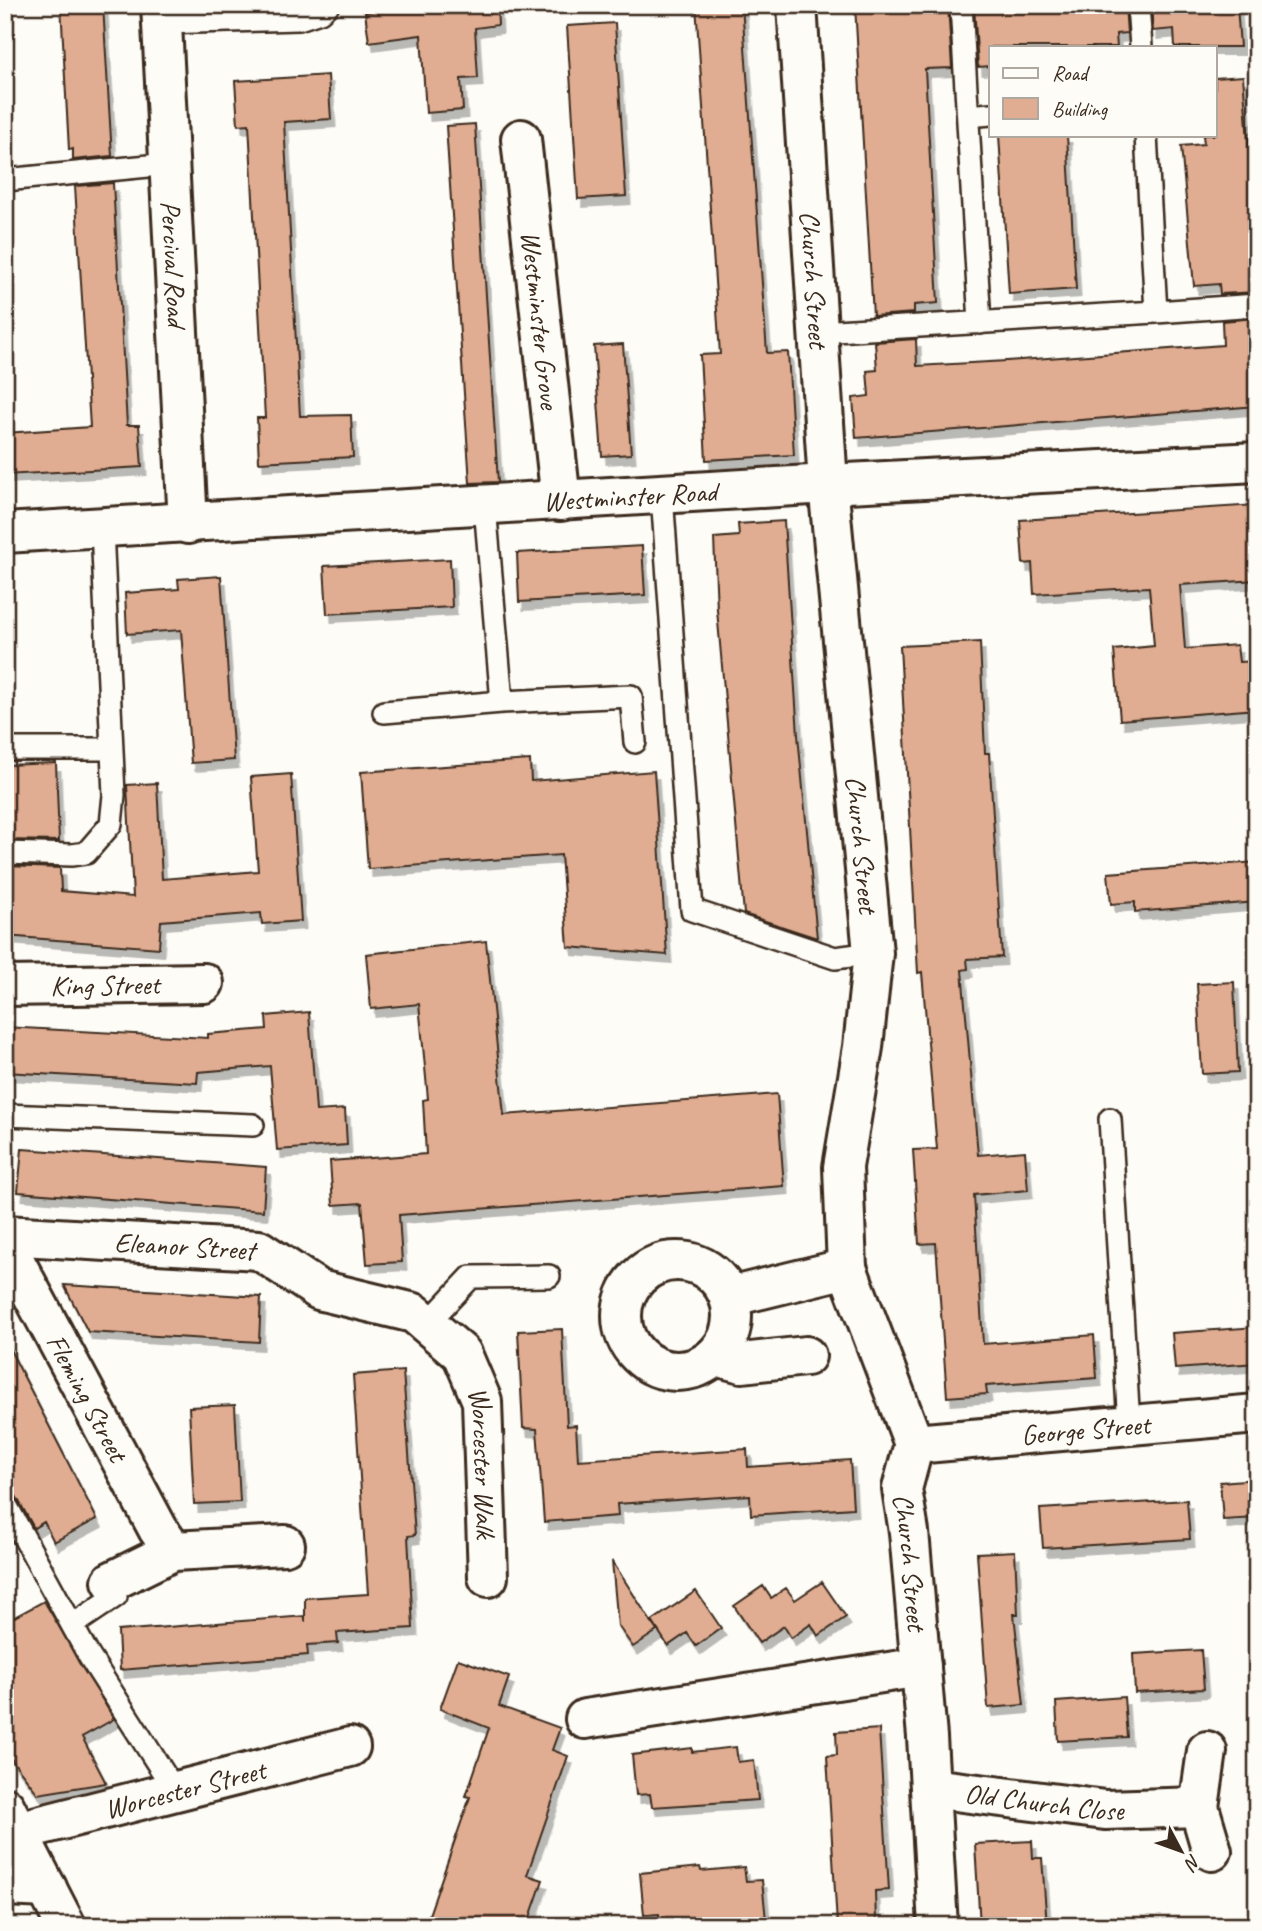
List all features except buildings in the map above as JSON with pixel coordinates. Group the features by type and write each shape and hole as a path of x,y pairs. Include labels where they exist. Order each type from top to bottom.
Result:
{"street":[{"name":"Church Street","path":"797,5 828,484 873,953 863,1047 843,1167 847,1268 914,1444 902,1489 909,1532 921,1667 937,1926"},
{"name":"Percival Road","path":"162,14 188,524"},
{"name":"Westminster Grove","path":"521,139 561,501"},
{"name":"Westminster Road","path":"5,533 828,484 1257,463"},
{"name":"King Street","path":"5,986 204,983"},
{"name":"Eleanor Street","path":"5,1235 259,1250 319,1290 414,1313 462,1354"},
{"name":"Fleming Street","path":"5,1243 158,1529 173,1551"},
{"path":"669,1261 687,1261 705,1268 719,1280 729,1297 732,1312 730,1328 715,1356 699,1367 681,1371 662,1369 645,1361 632,1348 624,1331 622,1312 626,1294 636,1278 651,1267 669,1261"},
{"path":"729,1297 847,1268"},
{"name":"Worcester Walk","path":"462,1354 482,1401 488,1577"},
{"path":"715,1356 742,1363 806,1356"},
{"name":"George Street","path":"914,1444 1257,1414"},
{"path":"112,1581 173,1551 285,1545"},
{"name":"Church Street","path":"585,1718 921,1667"},
{"name":"Worcester Street","path":"12,1819 175,1791 350,1747"},
{"path":"1208,1751 1199,1807 1212,1851"},
{"name":"Old Church Close","path":"930,1788 1105,1810 1199,1807"},
{"path":"12,1819 66,1926"},
{"path":"5,1886 47,1888"}],"lane":[{"path":"162,14 299,19 320,12 328,5"},
{"path":"961,5 980,323"},
{"path":"1138,5 1141,46"},
{"path":"968,116 989,114"},
{"path":"1146,136 1156,312"},
{"path":"5,180 169,164"},
{"path":"818,332 1257,305"},
{"path":"662,495 692,910 835,958 873,953"},
{"path":"485,506 502,702"},
{"path":"5,853 72,855 86,852 111,824 114,795 102,528"},
{"path":"384,712 502,702 631,696 635,742"},
{"path":"5,749 111,749"},
{"path":"5,1115 253,1125"},
{"path":"1110,1119 1129,1424"},
{"path":"427,1324 471,1278 549,1276"},
{"path":"5,1503 89,1656 175,1791"},
{"path":"73,1625 116,1596 112,1581"}]}
